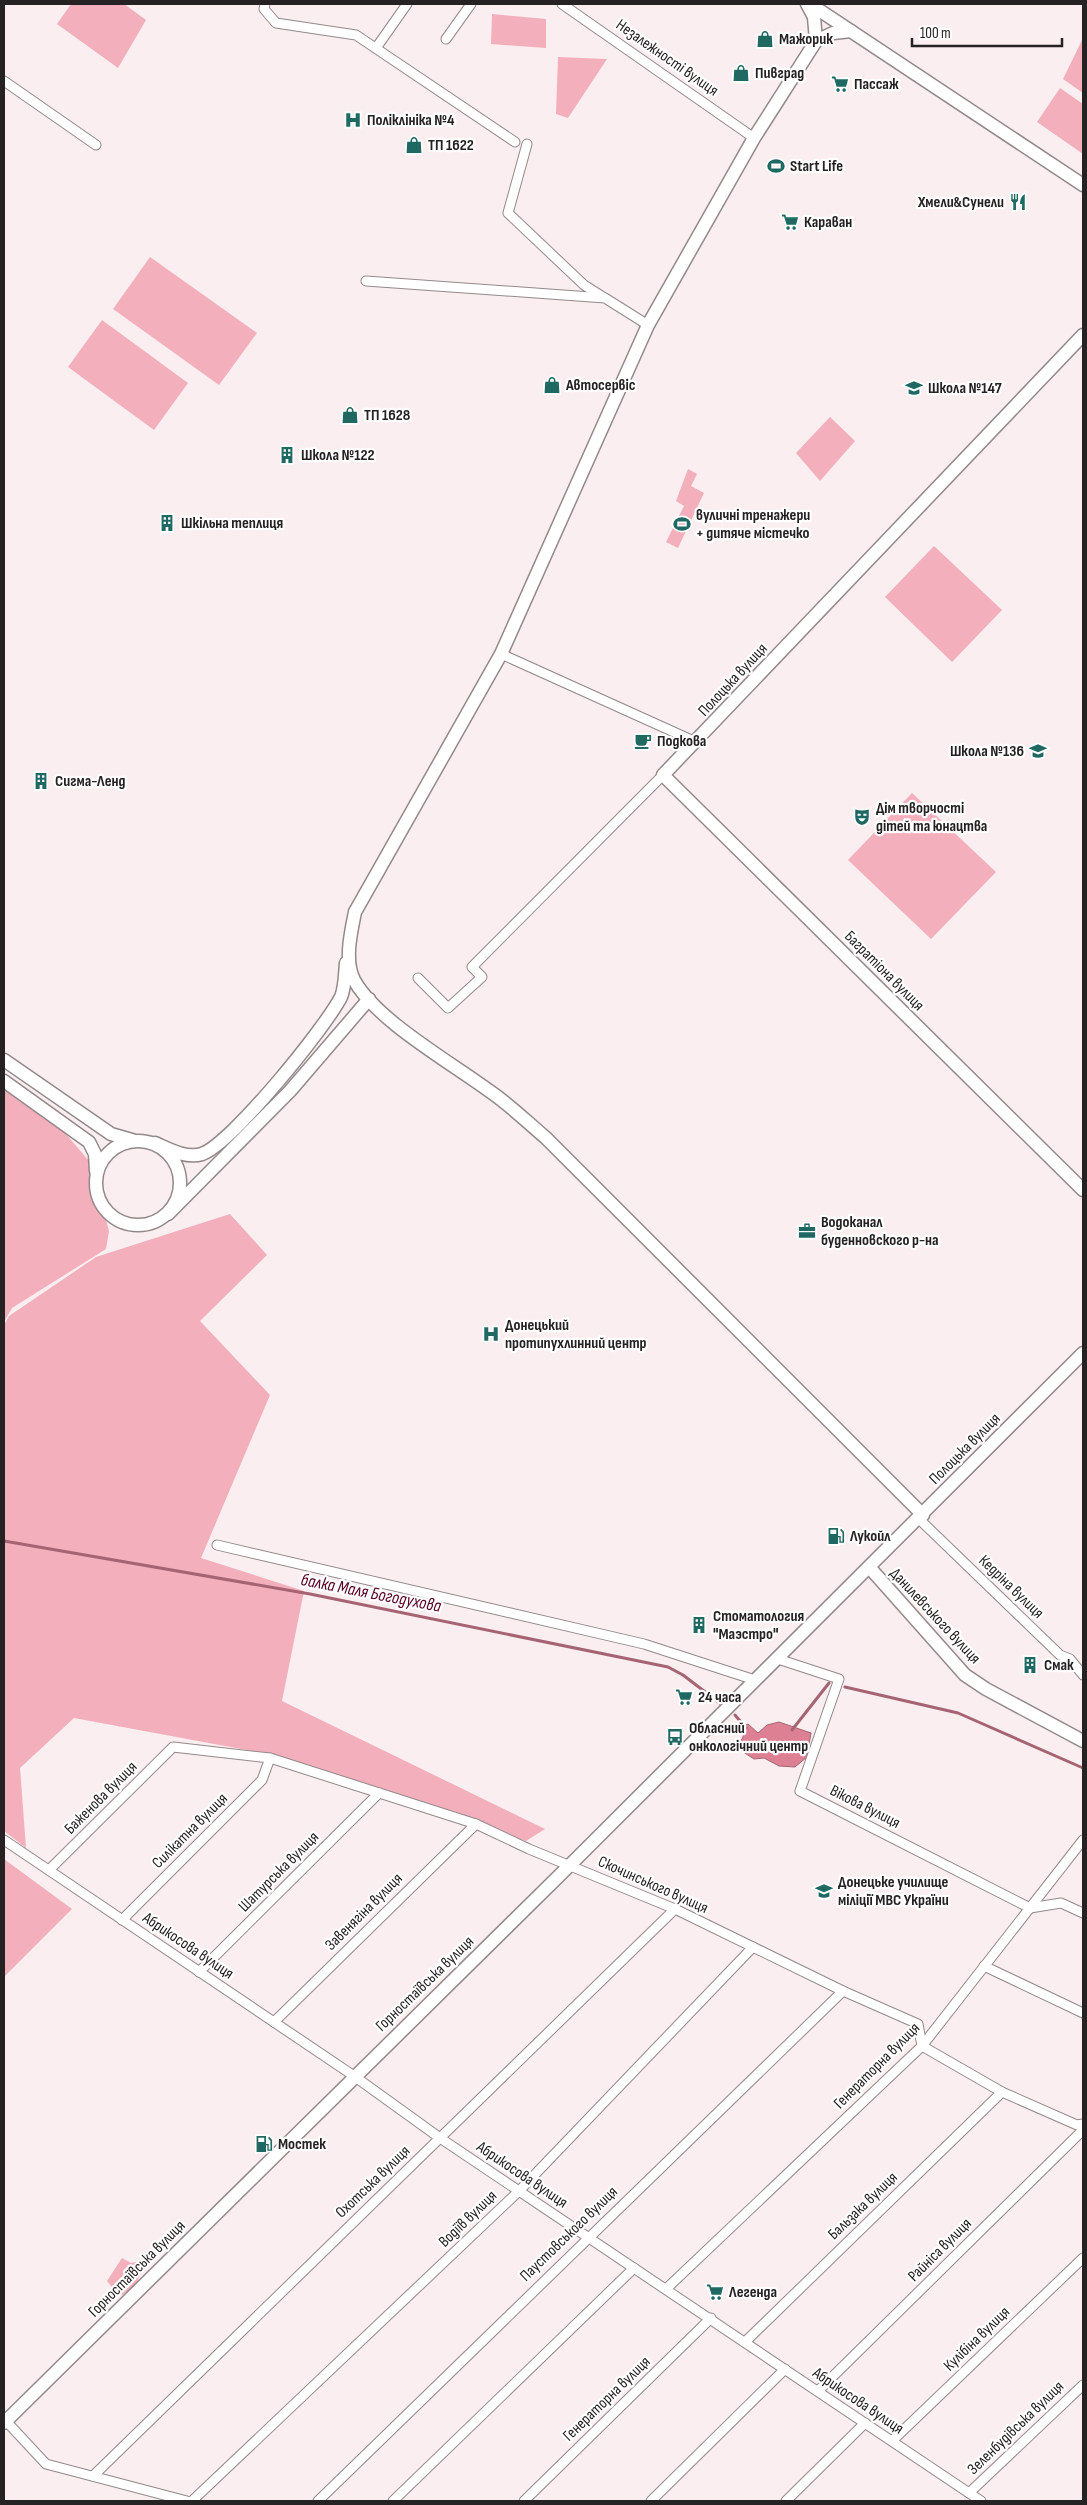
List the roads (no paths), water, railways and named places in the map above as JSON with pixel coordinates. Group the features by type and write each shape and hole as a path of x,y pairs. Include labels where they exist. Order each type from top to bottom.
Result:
{"street":[{"path":"265,4 264,9 276,23 356,34 515,142"},
{"path":"376,48 407,4"},
{"path":"446,39 470,4"},
{"name":"Незалежності вулиця","path":"562,4 754,138"},
{"path":"809,4 814,17 816,41"},
{"path":"809,4 1083,185"},
{"path":"4,1060 111,1134 134,1141 155,1143 189,1156 203,1154 222,1140 260,1102 306,1049 342,996 355,912 501,654 648,325 754,138 816,41 833,33 851,31"},
{"path":"4,80 96,145"},
{"path":"527,144 508,213 584,285 648,325"},
{"path":"366,281 605,298"},
{"name":"Полоцька вулиця","path":"418,978 448,1008 482,977 472,967 696,742 1083,335"},
{"path":"501,654 696,742"},
{"name":"Багратіона вулиця","path":"663,776 1083,1190"},
{"path":"348,948 353,978 375,1007 418,1041 490,1091 546,1138 921,1517"},
{"path":"4,1081 89,1142 95,1154 97,1195 103,1208 114,1218 127,1224 142,1226 156,1222 168,1214 290,1091 369,999"},
{"path":"97,1175 105,1156 115,1147 134,1141"},
{"path":"155,1143 175,1161 180,1174 181,1188 177,1202 168,1214"},
{"name":"Полоцька вулиця","path":"870,1568 1083,1353"},
{"name":"Кедріна вулиця","path":"921,1517 1060,1656 1070,1659 1083,1675"},
{"path":"217,1545 644,1644 755,1680"},
{"name":"Горностаївська вулиця","path":"5,2422 870,1568"},
{"name":"Данилевського вулиця","path":"870,1568 965,1675 1083,1741"},
{"name":"Вікова вулиця","path":"778,1659 839,1679 800,1791 1030,1908"},
{"name":"Скочинського вулиця","path":"173,1748 270,1758 476,1824 529,1849 675,1909 842,1991 918,2024 922,2046"},
{"name":"Баженова вулиця","path":"49,1870 173,1748"},
{"name":"Силікатна вулиця","path":"122,1920 262,1780 270,1758"},
{"name":"Шатурська вулиця","path":"199,1972 379,1793"},
{"name":"Завенягіна вулиця","path":"274,2022 476,1824"},
{"name":"Абрикосова вулиця","path":"4,1840 354,2076 440,2138 711,2318 980,2501"},
{"name":"Генераторна вулиця","path":"666,2289 922,2046 1083,1840"},
{"path":"1030,1908 1061,1903 1083,1913"},
{"name":"Охотська вулиця","path":"93,2476 675,1909"},
{"name":"Водіїв вулиця","path":"192,2501 519,2191 752,1947"},
{"path":"984,1966 1083,2013"},
{"name":"Паустовського вулиця","path":"318,2501 588,2236 842,1991"},
{"path":"922,2046 1002,2092 1078,2125 1083,2124"},
{"name":"Бальзака вулиця","path":"745,2342 1002,2092"},
{"name":"Райніса вулиця","path":"818,2391 1083,2130"},
{"name":"Кулібіна вулиця","path":"892,2441 1083,2258"},
{"path":"393,2501 634,2268"},
{"name":"Генераторна вулиця","path":"524,2501 711,2318"},
{"path":"652,2501 785,2369"},
{"name":"Зеленбудівська вулиця","path":"969,2493 1083,2385"},
{"path":"5,2422 46,2464 187,2501"},
{"path":"786,2501 865,2423"}],"waterway":[{"name":"балка Маля Богодухова","path":"4,1541 310,1594 668,1667 683,1675 721,1704"},
{"name":"балка Маля Богодухова","path":"792,1730 829,1683"},
{"name":"балка Маля Богодухова","path":"845,1687 958,1713 1083,1768"},
{"name":"балка Маля Богодухова","path":"735,1715 746,1728"}],"place":[{"name":"Мажорик","path":"765,39"},
{"name":"Пивград","path":"741,73"},
{"name":"Пассаж","path":"840,84"},
{"name":"Поліклініка №4","path":"353,120"},
{"name":"ТП 1622","path":"414,145"},
{"name":"Start Life","path":"776,166"},
{"name":"Хмели&Сунели","path":"1018,202"},
{"name":"Караван","path":"790,222"},
{"name":"Автосервіс","path":"552,385"},
{"name":"Школа №147","path":"914,388"},
{"name":"ТП 1628","path":"350,415"},
{"name":"Школа №122","path":"287,455"},
{"name":"Шкільна теплиця","path":"167,523"},
{"name":"вуличні тренажери + дитяче містечко","path":"682,524"},
{"name":"Подкова","path":"643,741"},
{"name":"Школа №136","path":"1038,751"},
{"name":"Сигма-Ленд","path":"41,781"},
{"name":"Дім творчості дітей та юнацтва","path":"862,817"},
{"name":"Водоканал буденновского р-на","path":"807,1231"},
{"name":"Донецький протипухлинний центр","path":"491,1334"},
{"name":"Лукойл","path":"836,1536"},
{"name":"Стоматология \"Маэстро\"","path":"699,1625"},
{"name":"Смак","path":"1030,1665"},
{"name":"24 часа","path":"684,1697"},
{"name":"Обласний онкологічний центр","path":"675,1737"},
{"name":"Донецьке училище міліції МВС України","path":"824,1891"},
{"name":"Мостек","path":"264,2144"},
{"name":"Легенда","path":"715,2292"}]}
